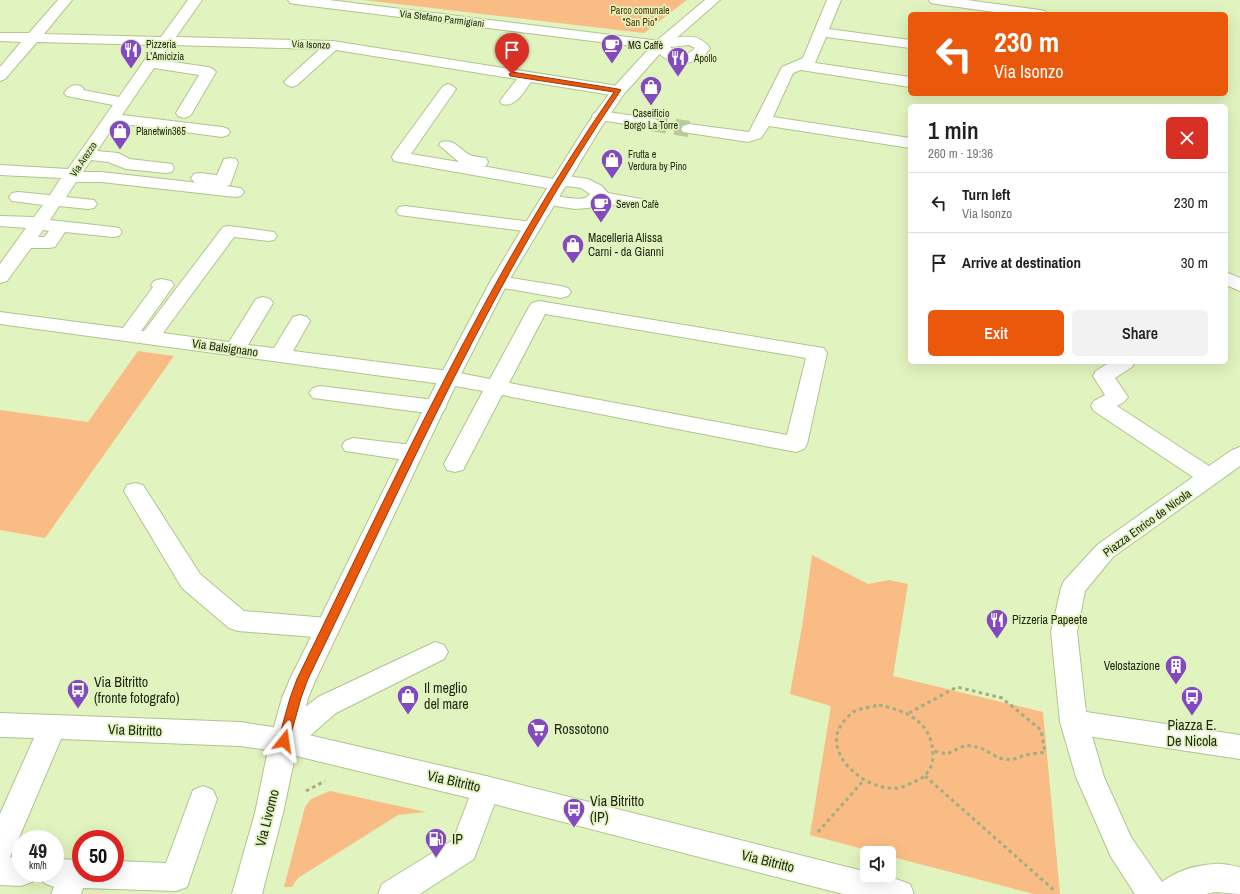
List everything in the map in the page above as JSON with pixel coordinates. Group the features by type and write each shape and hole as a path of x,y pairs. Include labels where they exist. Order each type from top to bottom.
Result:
{"street":[{"path":"0,76 65,0"},
{"name":"Via Arezzo","path":"0,276 52,205 107,119 195,0"},
{"name":"Via Stefano Parmigiani","path":"295,0 660,45"},
{"name":"Via Livorno","path":"247,894 269,813 284,741 300,685 435,407 499,282 598,119 618,90 660,45 713,0"},
{"path":"689,129 748,137 754,135 764,120 787,70 809,61 834,0"},
{"path":"936,0 993,11 1009,12"},
{"path":"821,32 908,44"},
{"name":"Via Isonzo","path":"0,37 333,44 527,77 618,90"},
{"path":"292,82 333,44"},
{"path":"660,45 671,56 679,58 691,57 702,52"},
{"path":"149,63 208,72 184,113"},
{"path":"800,65 908,82"},
{"path":"508,101 527,77"},
{"path":"448,89 400,157 558,185 577,182 595,188 599,193 599,197"},
{"path":"75,95 107,119 160,136"},
{"path":"107,119 222,132"},
{"path":"598,119 651,124"},
{"path":"598,119 632,128"},
{"path":"764,120 908,143"},
{"path":"447,145 466,160 558,185 573,204 588,204 596,201 599,197"},
{"path":"0,170 50,174 112,157 126,164 166,168"},
{"path":"20,161 77,167 104,164 115,170 224,180 230,163"},
{"path":"77,167 101,177 235,192"},
{"path":"35,192 50,174"},
{"path":"18,197 52,205 85,203 101,177"},
{"path":"599,197 634,203"},
{"path":"405,211 532,227"},
{"path":"0,221 34,230 49,242 60,227 113,232"},
{"path":"0,228 34,230"},
{"path":"149,338 229,231 268,236"},
{"path":"1228,279 1240,285"},
{"path":"499,282 561,292"},
{"path":"128,335 164,285 161,284"},
{"path":"235,349 263,303"},
{"name":"Via Balsignano","path":"0,318 450,378 496,387 796,444 817,353 539,307 496,387"},
{"path":"280,355 300,322"},
{"path":"1122,364 1103,376 1117,397 1102,406 1209,477"},
{"path":"455,464 496,387"},
{"path":"320,393 435,407"},
{"path":"354,446 412,454"},
{"name":"Piazza Enrico de Nicola","path":"1152,894 1122,847 1090,777 1074,722 1064,632 1072,588 1105,551 1240,455"},
{"path":"135,491 191,581 238,621 327,628"},
{"path":"284,741 328,705 435,652"},
{"path":"1074,722 1240,746"},
{"name":"Via Bitritto","path":"0,725 240,734 284,741 486,789 899,894"},
{"path":"0,848 52,727"},
{"path":"393,894 464,849 486,789"},
{"path":"65,880 176,877 203,799"},
{"path":"0,871 12,872"},
{"path":"1170,894 1182,885 1215,878 1240,881"}],"path":[{"path":"908,713 957,687 1002,698 1041,730 1045,752 1025,755 1011,760 998,758 981,748 966,745 947,754 934,750"},
{"path":"879,705 894,707 908,713 921,724 930,736 934,750 932,764 925,776 912,785 896,789 880,787 863,781 850,771 841,759 836,746 837,732 842,721 852,712 864,706 879,705"},
{"path":"925,776 1055,891"},
{"path":"818,832 863,781"}],"green space":[{"name":"Parco comunale \"San Pio\"","path":"364,0 687,0 644,33"},
{"path":"138,351 174,356 45,538 0,530 0,410 88,422"},
{"path":"812,555 868,584 889,580 908,584 893,676 1043,712 1060,894 1034,894 896,858 896,846 860,846 860,848 810,835 831,706 790,694 803,621"},
{"path":"330,791 426,812 398,815 298,878 292,887 284,887 305,807 311,799"}],"tunnel":[{"path":"651,123 689,129"}],"place":[{"name":"MG Caffè","path":"612,64"},
{"name":"Pizzeria L'Amicizia","path":"131,70"},
{"name":"Apollo","path":"678,78"},
{"name":"Caseificio Borgo La Torre","path":"651,106"},
{"name":"Planetwin365","path":"120,150"},
{"name":"Frutta e Verdura by Pino","path":"612,180"},
{"name":"Seven Cafè","path":"601,224"},
{"name":"Macelleria Alissa Carni - da Gianni","path":"573,264"},
{"name":"Pizzeria Papeete","path":"997,640"},
{"name":"Velostazione","path":"1176,686"},
{"name":"Via Bitritto (fronte fotografo)","path":"78,710"},
{"name":"Il meglio del mare","path":"408,716"},
{"name":"Piazza E. De Nicola","path":"1192,716"},
{"name":"Rossotono","path":"538,748"},
{"name":"Via Bitritto (IP)","path":"574,828"},
{"name":"IP","path":"436,858"}],"route":[{"path":"284,741 295,698 303,679 450,378 499,282 592,129 618,90 512,74"}]}
